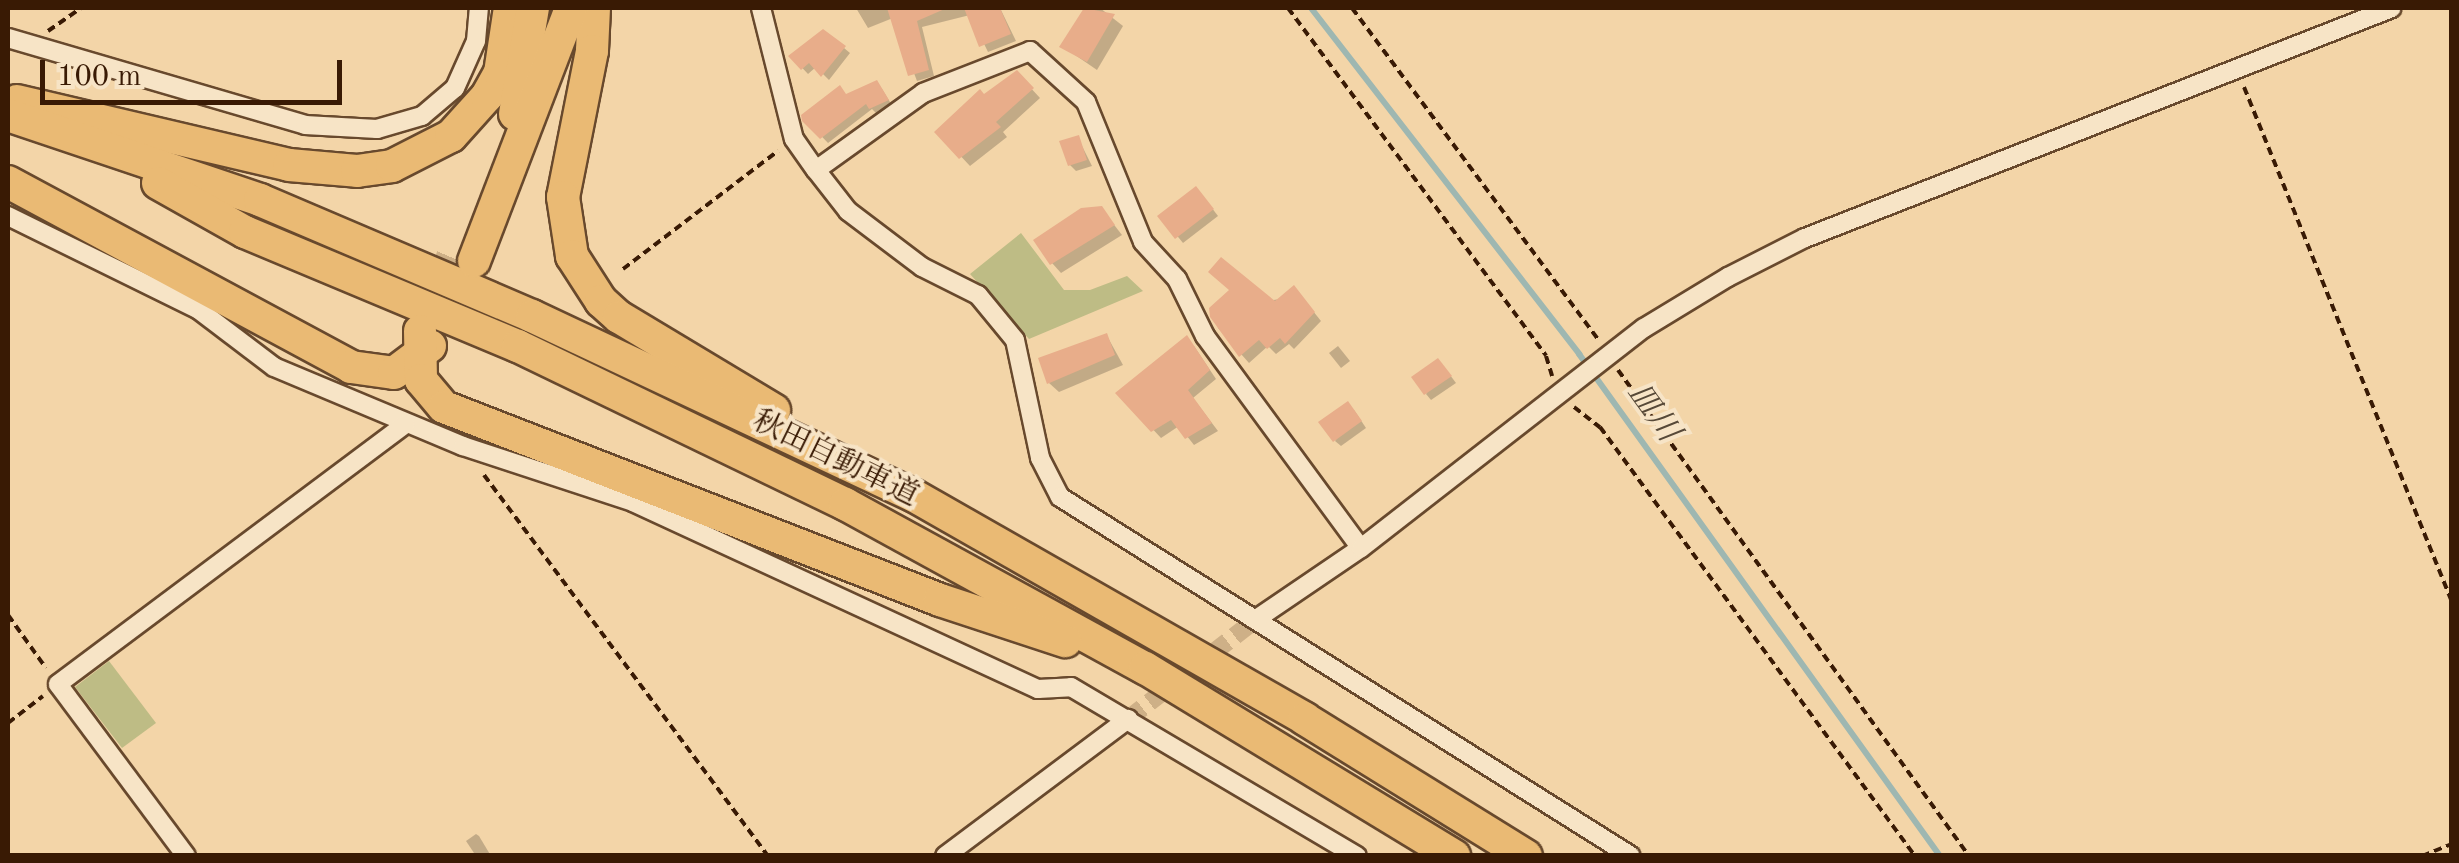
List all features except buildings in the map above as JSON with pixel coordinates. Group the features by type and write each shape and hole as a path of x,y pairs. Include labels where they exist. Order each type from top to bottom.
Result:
{"highway":[{"path":"8,100 289,165 357,171 392,166 451,136 488,96 500,73 510,8"},
{"path":"532,8 515,112 464,256 572,8"},
{"path":"594,8 592,51 564,197 572,256 586,281 619,317 912,495"},
{"name":"秋田自動車道","path":"8,115 102,152 260,200 532,316 912,495 1288,710 1526,856"},
{"name":"秋田自動車道","path":"102,152 245,232 518,346 845,504 1145,668 1454,856"},
{"path":"8,182 351,367 394,373 425,344 428,394 444,407 940,600 1145,668"}],"street":[{"path":"8,38 305,125 377,128 422,116 455,88 476,42 479,8"},
{"path":"761,8 794,139 848,212 922,266 978,295 1015,340 1040,458 1060,496 1631,856"},
{"path":"1255,620 1362,548 1606,359 1728,277 1805,238 2392,8"},
{"path":"816,170 924,93 1030,51 1086,102 1143,242 1177,279 1205,336 1362,548"},
{"path":"8,216 199,310 274,367 462,446 633,502 1038,689 1072,687 1356,856"},
{"path":"186,856 58,684 405,424"},
{"path":"944,856 1128,719"}],"path":[{"path":"1288,8 1546,356 1559,395 1600,427 1916,856"},
{"path":"1352,8 1969,856"},
{"path":"2236,69 2452,602"},
{"path":"623,269 794,139"},
{"path":"462,446 768,856"},
{"path":"8,615 58,684 8,724"},
{"path":"2422,856 2452,844"}],"shaded area":[{"path":"1021,233 1064,290 1090,290 1127,276 1143,291 1029,339 970,274"},
{"path":"109,661 156,723 122,748 75,687"}],"waterway":[{"name":"皿川","path":"1311,8 1579,354 1940,856"}],"tunnel":[{"path":"420,331 455,251"},
{"path":"1128,719 1255,620"}]}
